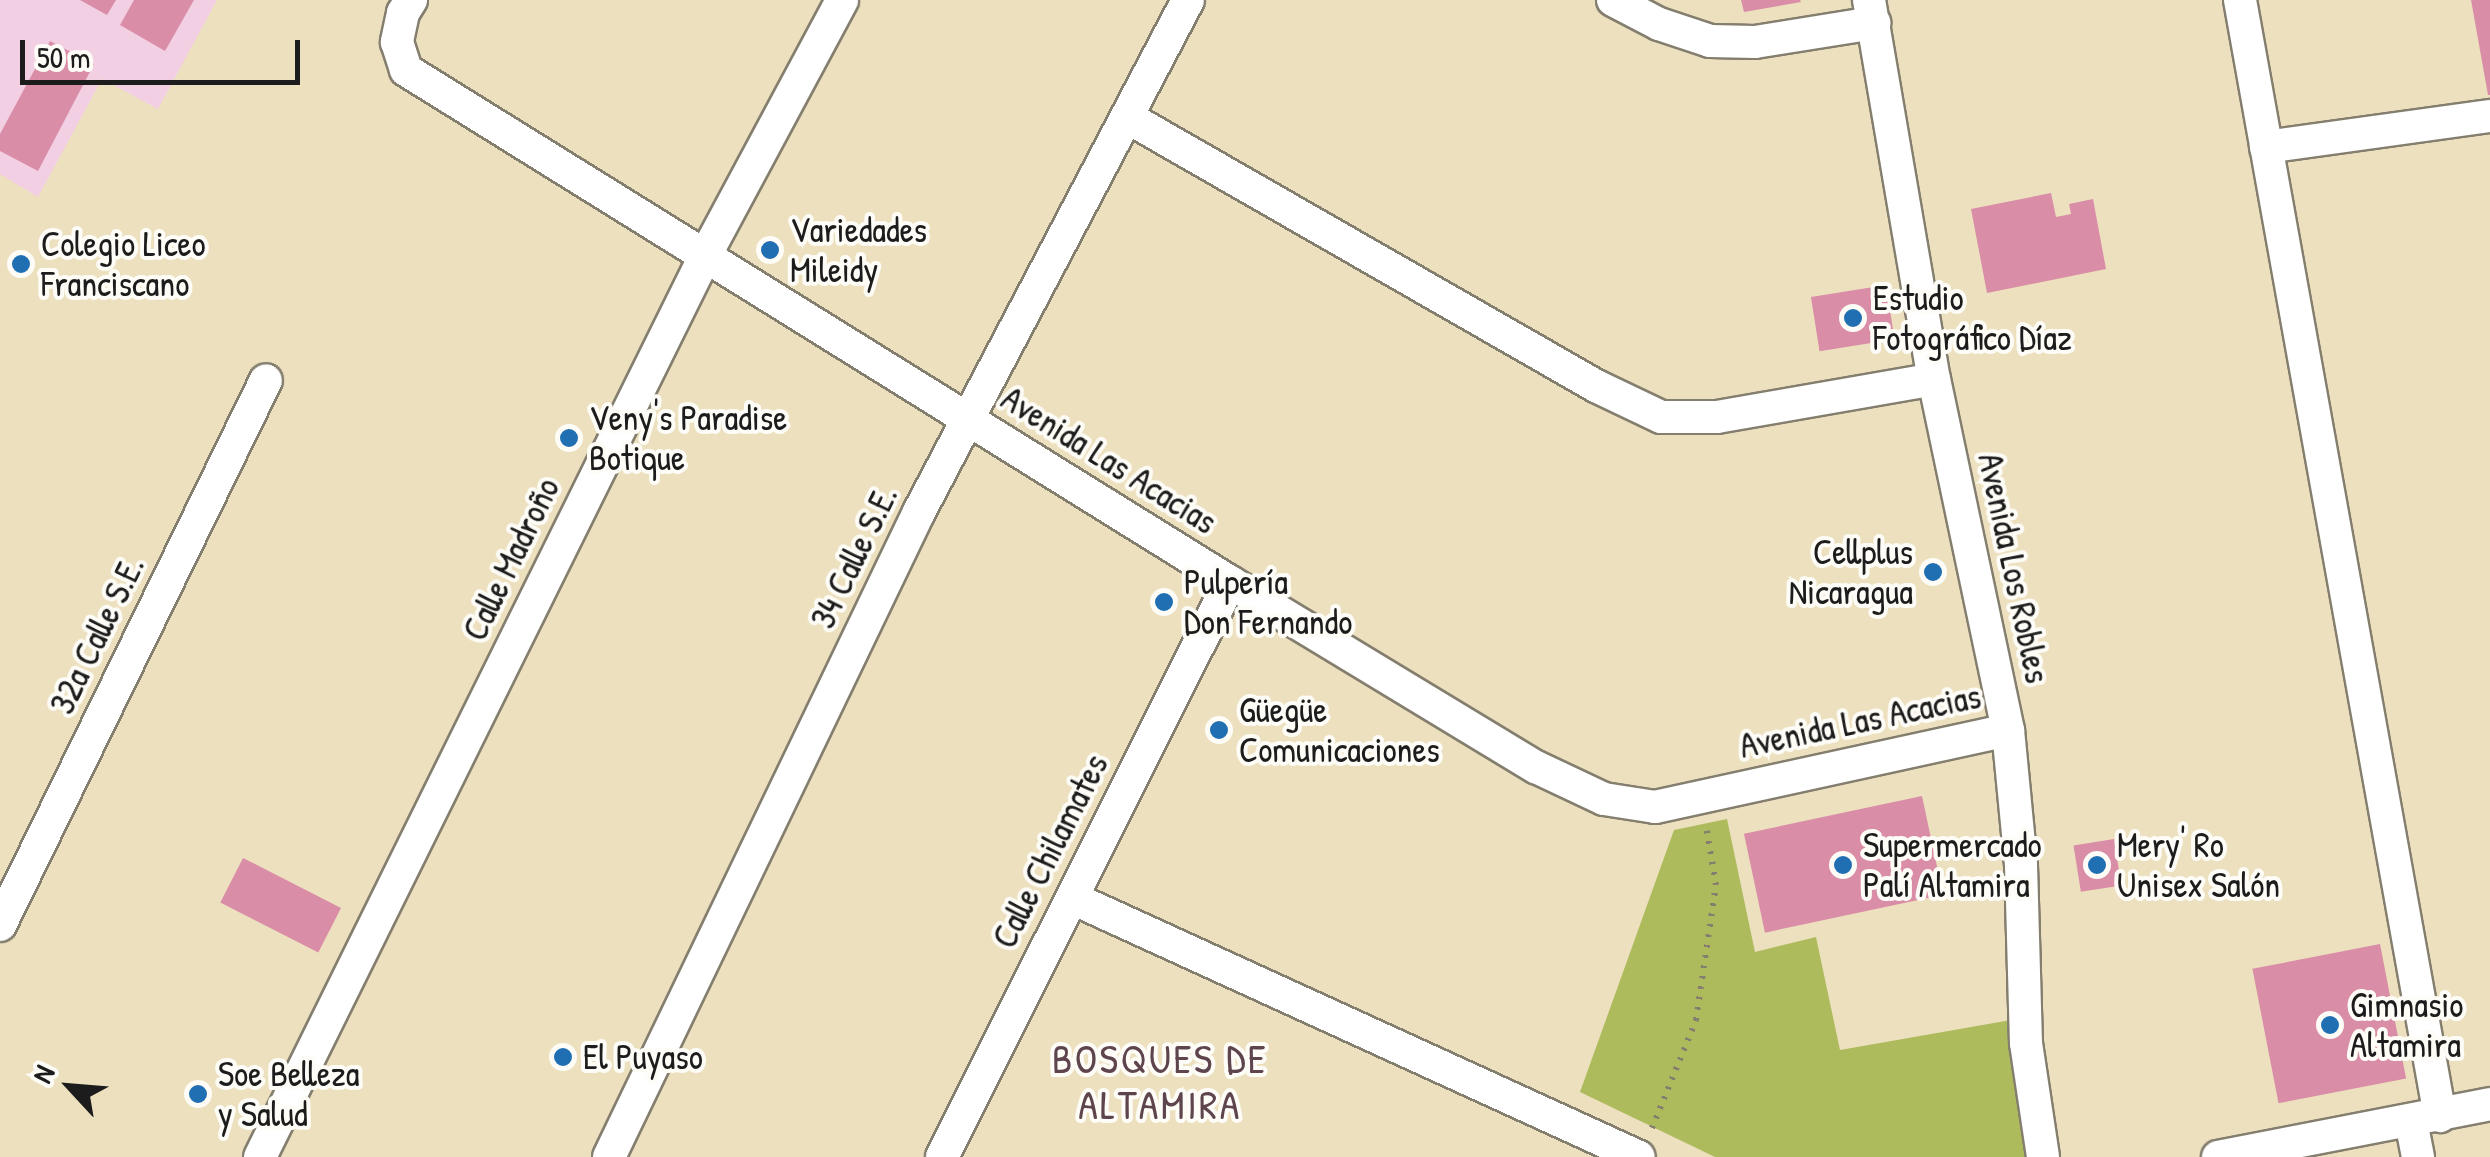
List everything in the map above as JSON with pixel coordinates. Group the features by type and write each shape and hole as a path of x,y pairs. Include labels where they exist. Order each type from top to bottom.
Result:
{"street":[{"name":"Avenida Las Acacias","path":"411,0 403,14 398,42 406,70 1230,582 1536,767 1604,798 1655,806 2008,730"},
{"name":"Calle Madroño","path":"260,1157 706,254 842,0"},
{"name":"34 Calle S.E.","path":"609,1157 919,512 1188,0"},
{"path":"1612,0 1658,24 1710,41 1755,42 1871,12"},
{"path":"2240,0 2426,1118 2418,1157"},
{"name":"Avenida Los Robles","path":"1871,12 1934,379 2008,730 2022,865 2026,1043 2043,1157"},
{"path":"1126,116 1596,386 1661,416 1717,417 1934,379"},
{"path":"2266,146 2490,116"},
{"name":"32a Calle S.E.","path":"0,926 266,380"},
{"name":"Calle Chilamates","path":"942,1157 1230,582"},
{"path":"1072,898 1643,1148"},
{"path":"2218,1157 2490,1104"}],"path":[{"path":"1643,1148 1696,1020 1716,885 1701,795"}],"shaded area":[{"path":"0,0 217,0 158,109 102,79 38,197 0,174"}],"green space":[{"path":"1727,819 1755,952 1816,937 1840,1050 2011,1020 2026,1157 1715,1157 1580,1092 1674,830"}],"building":[{"path":"80,0 116,0 107,15"},
{"path":"134,0 194,0 165,51 120,25"},
{"path":"1741,0 1800,0 1801,2 1744,12"},
{"path":"2471,0 2490,0 2490,95 2488,95"},
{"path":"50,41 94,64 38,171 0,151 0,134"},
{"path":"2051,193 2056,217 2071,214 2069,204 2093,199 2106,269 1987,293 1971,209"},
{"name":"Estudio Fotográfico Díaz","path":"1886,285 1895,339 1820,351 1811,297"},
{"name":"Supermercado Palí Altamira","path":"1922,796 1943,895 1765,933 1744,834"},
{"name":"Mery' Ro Unisex Salón","path":"2114,839 2121,885 2081,892 2074,845"},
{"path":"243,858 341,908 318,952 220,903"},
{"name":"Gimnasio Altamira","path":"2380,944 2406,1078 2279,1103 2252,969"}],"place":[{"name":"Variedades Mileidy","path":"770,250"},
{"name":"Colegio Liceo Franciscano","path":"21,264"},
{"name":"Estudio Fotográfico Díaz","path":"1853,318"},
{"name":"Veny's Paradise Botique","path":"569,438"},
{"name":"Cellplus Nicaragua","path":"1933,572"},
{"name":"Pulpería Don Fernando","path":"1164,602"},
{"name":"Güegüe Comunicaciones","path":"1219,730"},
{"name":"Supermercado Palí Altamira","path":"1843,865"},
{"name":"Mery' Ro Unisex Salón","path":"2097,865"},
{"name":"Gimnasio Altamira","path":"2330,1025"},
{"name":"El Puyaso","path":"563,1057"},
{"name":"Soe Belleza y Salud","path":"198,1094"}],"district":[{"name":"BOSQUES DE ALTAMIRA","path":"1160,1081"}]}
